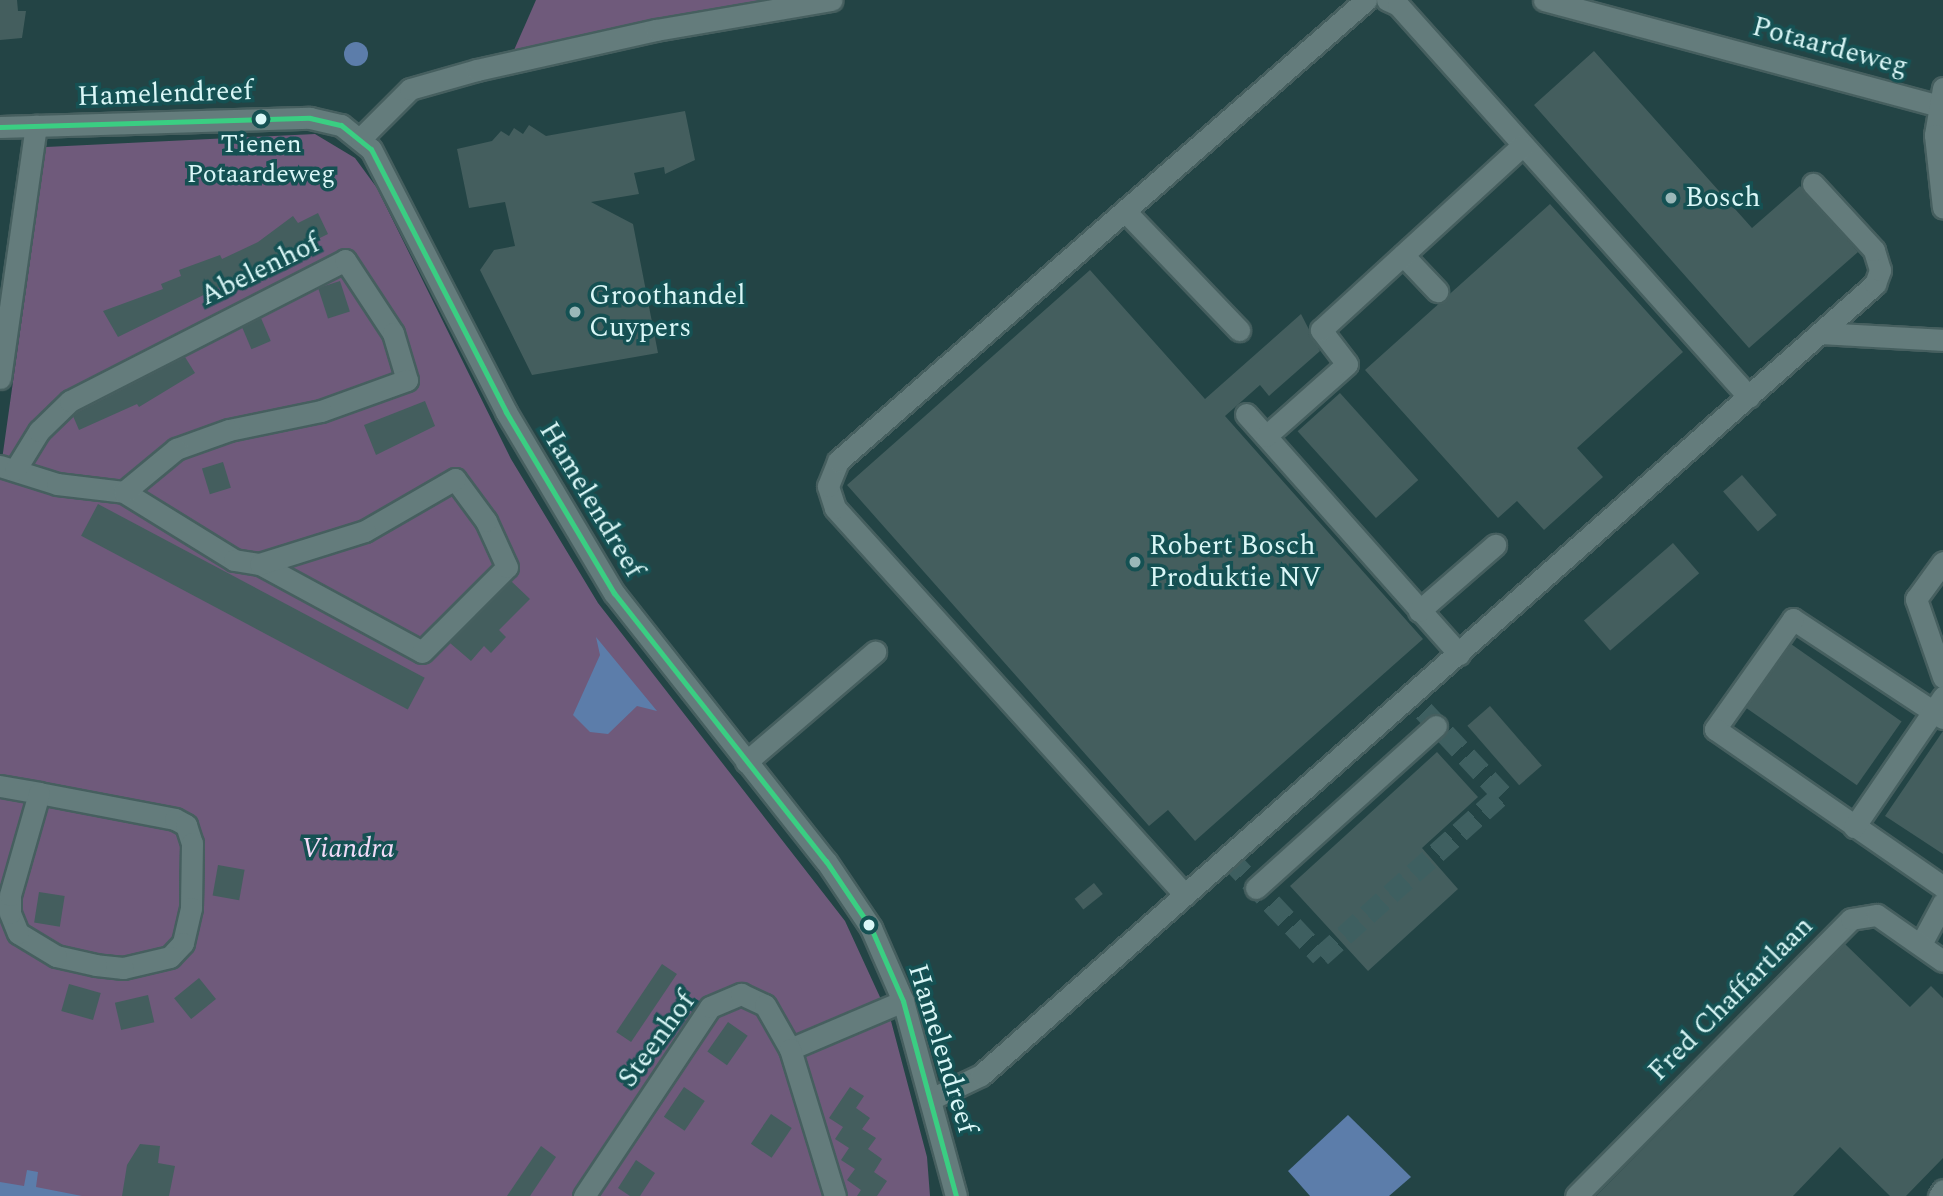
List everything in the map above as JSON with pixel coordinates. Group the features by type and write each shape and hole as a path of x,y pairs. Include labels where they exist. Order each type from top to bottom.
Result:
{"street":[{"path":"360,138 410,89 656,30 831,0"},
{"path":"1185,895 835,508 828,486 838,461 1366,0"},
{"path":"1387,0 1398,5 1521,147 1749,397"},
{"name":"Potaardeweg","path":"1544,0 1941,97"},
{"path":"1941,97 1935,135 1943,208"},
{"name":"Hamelendreef","path":"0,127 310,118 341,125 360,138 386,169 506,412 621,602 846,890 871,928 903,1001 956,1196"},
{"path":"0,377 36,126"},
{"path":"1266,436 1347,364 1321,330 1521,147"},
{"path":"931,1099 981,1075 1875,284 1880,270 1874,250 1813,184"},
{"path":"1125,211 1239,330"},
{"path":"1403,255 1437,291"},
{"name":"Abelenhof","path":"124,492 176,449 229,430 321,411 407,380 393,333 345,260 70,401 38,431 7,468 57,484 124,492 234,560 260,564 422,652 507,567 486,521 455,479 365,531 260,564"},
{"path":"1822,332 1943,340"},
{"path":"1246,414 1459,654"},
{"path":"1419,611 1495,545"},
{"path":"1943,562 1916,599 1943,677"},
{"path":"1854,827 1940,709 1793,619 1715,729 1854,827 1943,887"},
{"path":"746,761 875,652"},
{"path":"1255,888 1436,726"},
{"path":"0,786 39,793 186,825 193,871 183,943 152,964 96,965 39,949 18,933 10,913 39,793"},
{"path":"1921,944 1943,903"},
{"name":"Fred Chaffartlaan","path":"1576,1196 1850,919 1877,915 1943,961"},
{"name":"Steenhof","path":"584,1196 710,1007 726,996 755,996 790,1049 835,1196"},
{"path":"790,1049 903,1001"},
{"path":"1939,1196 1943,1190"}],"green space":[{"path":"536,0 766,0 511,57"},
{"name":"Viandra","path":"315,134 355,158 377,188 511,459 598,603 845,921 891,1021 927,1157 930,1196 0,1196 0,474 46,147"}],"water":[{"path":"356,42 364,46 368,54 364,62 356,66 348,62 344,54 348,46"},
{"path":"596,637 657,711 637,706 608,734 590,732 573,715 600,655"},
{"path":"1348,1115 1411,1177 1389,1196 1310,1196 1288,1171"},
{"path":"27,1170 38,1172 36,1187 82,1196 0,1196 0,1182 24,1186"}],"building":[{"path":"0,0 17,0 18,11 26,11 22,38 0,40"},
{"name":"Bosch","path":"1594,51 1752,228 1800,186 1858,252 1749,348 1534,105"},
{"path":"685,111 695,160 665,174 664,167 634,173 639,194 591,202 633,224 658,353 532,375 480,270 494,250 515,246 505,202 469,208 457,149 492,141 501,131 509,136 514,128 523,134 529,125 546,136"},
{"path":"1550,204 1683,352 1577,448 1603,477 1544,530 1517,501 1498,518 1365,370"},
{"path":"318,213 328,234 118,337 103,311 163,289 161,284 181,276 179,270 220,255 222,259 258,242 293,216 298,223"},
{"name":"Robert Bosch Produktie NV","path":"1090,270 1205,399 1301,314 1320,351 1269,396 1260,385 1225,416 1423,639 1195,841 1168,810 1149,826 847,485"},
{"path":"340,281 350,311 328,319 318,288"},
{"path":"261,318 271,341 251,349 242,326"},
{"path":"185,357 195,373 139,407 137,404 79,430 73,416 78,412"},
{"path":"1340,393 1418,480 1376,518 1298,431"},
{"path":"425,401 435,426 376,455 364,425"},
{"path":"223,462 231,488 210,494 202,468"},
{"path":"1742,475 1777,515 1758,531 1723,491"},
{"path":"98,504 425,678 408,709 81,536"},
{"path":"1673,543 1699,573 1610,651 1584,620"},
{"path":"511,581 530,599 499,630 506,637 491,653 484,646 471,661 450,643"},
{"path":"1791,644 1902,721 1857,785 1746,708"},
{"path":"1490,706 1542,766 1519,785 1467,726"},
{"path":"1943,731 1943,854 1885,816"},
{"path":"1437,752 1478,797 1422,848 1458,889 1368,971 1290,886"},
{"path":"218,865 245,870 239,900 213,896"},
{"path":"1094,883 1103,894 1083,910 1075,899"},
{"path":"39,892 65,896 60,927 34,923"},
{"path":"1845,944 1910,1007 1931,986 1943,998 1943,1158 1906,1196 1890,1196 1840,1147 1793,1196 1596,1196"},
{"path":"662,964 677,974 631,1042 616,1032"},
{"path":"199,978 216,999 191,1019 174,998"},
{"path":"69,984 101,993 93,1020 61,1011"},
{"path":"148,995 154,1022 121,1030 115,1003"},
{"path":"728,1022 748,1036 727,1065 707,1051"},
{"path":"684,1087 705,1101 685,1131 664,1117"},
{"path":"850,1087 864,1096 856,1108 870,1118 862,1129 876,1138 868,1149 882,1159 874,1172 887,1181 877,1196 857,1196 861,1190 847,1180 855,1169 841,1160 849,1148 835,1139 843,1127 829,1118"},
{"path":"771,1114 792,1128 772,1158 751,1144"},
{"path":"140,1144 160,1146 158,1163 175,1166 169,1196 122,1196 127,1165"},
{"path":"541,1146 556,1157 530,1196 507,1196"},
{"path":"636,1160 655,1173 640,1196 630,1196 618,1188"}],"tunnel":[{"path":"1229,858 1321,956 1502,794 1412,698"}],"transit line":[{"path":"0,127 310,118 341,125 371,149 506,412 614,593 826,861 871,928 903,1001 956,1196"}],"place":[{"name":"Tienen Potaardeweg","path":"261,119"},
{"name":"Bosch","path":"1671,198"},
{"name":"Groothandel Cuypers","path":"575,312"},
{"name":"Robert Bosch Produktie NV","path":"1135,562"}]}
